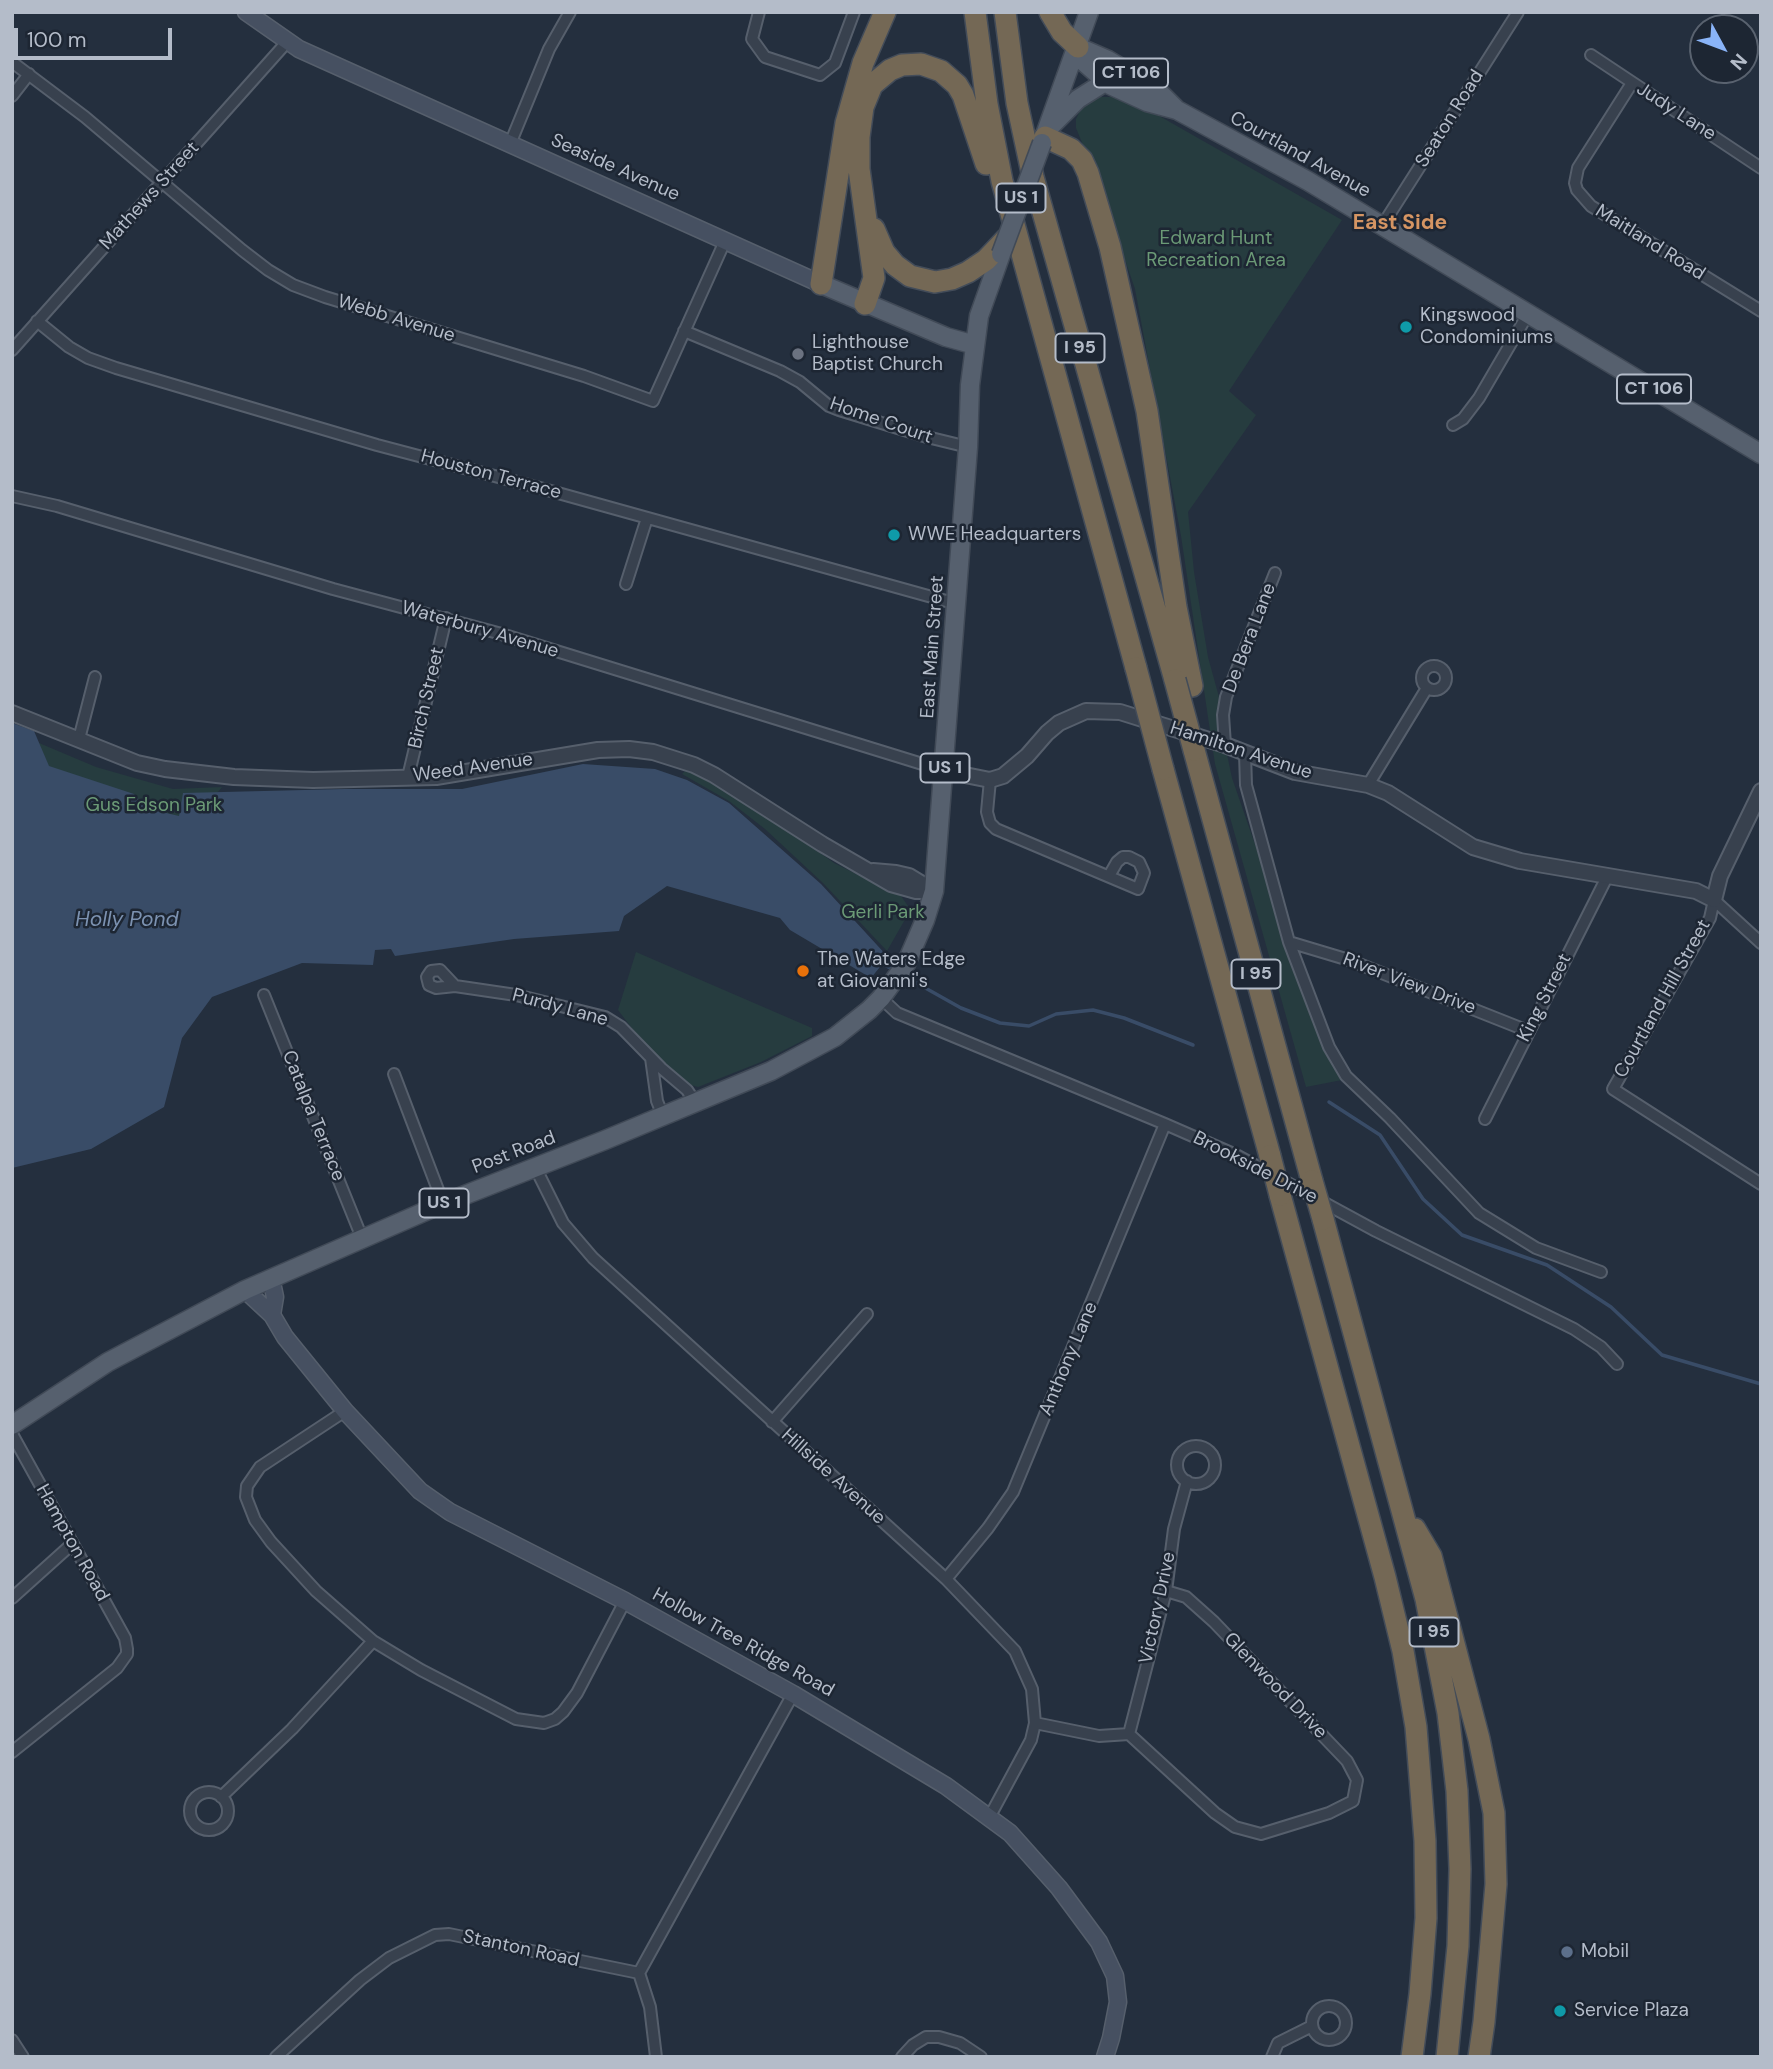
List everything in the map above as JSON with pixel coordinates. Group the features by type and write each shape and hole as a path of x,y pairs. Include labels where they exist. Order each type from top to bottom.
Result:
{"highway":[{"path":"821,284 836,174 848,112 863,63 885,12"},
{"name":"I 95","path":"975,12 996,155 1403,1651 1414,1714 1423,1803 1426,1879 1423,1956 1412,2057"},
{"name":"I 95","path":"1005,12 1017,103 1032,177 1183,683 1197,759 1402,1508 1438,1650 1457,1791 1460,1869 1459,1933 1447,2057"},
{"path":"1050,12 1062,31 1078,47"},
{"path":"864,304 874,278 862,187 859,137 863,107 872,85 890,70 901,65 921,64 941,71 957,85 967,105 1058,386"},
{"path":"1045,136 1071,149 1082,160 1107,237 1147,411 1176,607 1183,683"},
{"path":"862,187 871,221 884,252 902,271 918,279 944,281 961,276 1003,247"},
{"path":"1402,1508 1431,1556 1479,1739 1494,1813 1496,1884 1485,2022 1479,2057"}],"main road":[{"name":"Seaside Avenue","path":"246,12 287,42 510,144 864,304 946,337 975,345"},
{"name":"East Main Street","path":"884,994 906,964 934,891 957,604 970,385 979,316 1089,12"},
{"name":"Courtland Avenue","path":"1078,47 1085,63 1105,82 1151,95"},
{"name":"Courtland Avenue","path":"1078,47 1108,60 1151,95 1308,181 1761,454"},
{"path":"1045,136 1078,99 1105,82"},
{"name":"Post Road","path":"12,1425 110,1361 271,1278 443,1203 663,1116 812,1051 850,1026 884,994"},
{"path":"271,1278 275,1297 272,1315"},
{"name":"Hollow Tree Ridge Road","path":"246,1290 272,1315 285,1337 345,1411 411,1482 450,1512 625,1601 793,1693 893,1752 990,1816 1010,1833 1059,1888 1099,1942 1115,1976 1118,2002 1105,2057"}],"street":[{"path":"510,144 549,49 570,12"},
{"path":"759,12 752,40 765,57 820,75 835,63 854,12"},
{"name":"Seaton Road","path":"1382,226 1518,12"},
{"name":"Mathews Street","path":"12,349 287,42"},
{"name":"Judy Lane","path":"1591,55 1761,168"},
{"name":"Webb Avenue","path":"12,62 162,181 251,257 293,285 584,376 653,401 725,241"},
{"path":"12,96 29,74"},
{"name":"Maitland Road","path":"1632,83 1578,168 1575,183 1577,190 1591,206 1761,311"},
{"path":"1453,425 1464,419 1479,398 1528,314"},
{"name":"Houston Terrace","path":"37,321 69,347 88,358 116,368 377,445 648,517 957,604"},
{"name":"Home Court","path":"684,331 780,371 839,410 968,447"},
{"name":"Waterbury Avenue","path":"12,496 57,506 333,589 446,618 945,771"},
{"path":"626,584 648,517"},
{"name":"De Bera Lane","path":"1225,745 1223,715 1226,697 1275,573"},
{"name":"Birch Street","path":"408,777 446,618"},
{"path":"79,739 96,677"},
{"path":"1368,785 1427,688"},
{"name":"Hamilton Avenue","path":"990,780 1013,769 1059,723 1086,711 1120,712 1225,745 1295,772 1368,785 1388,793 1474,847 1520,861 1696,891 1714,900"},
{"name":"Weed Avenue","path":"12,713 137,763 234,777 313,780 456,775 598,750 629,749 653,752 694,765 714,775 822,844 891,884 916,891 934,891"},
{"path":"1245,754 1246,785 1289,942 1329,1047 1346,1076 1390,1118 1479,1213 1536,1248 1601,1272"},
{"path":"945,771 990,780 986,812 993,827 1108,876"},
{"path":"1761,791 1720,876 1714,900 1761,943"},
{"name":"King Street","path":"1485,1119 1607,877"},
{"name":"Courtland Hill Street","path":"1714,900 1710,918 1613,1089 1761,1184"},
{"name":"River View Drive","path":"1289,942 1349,960 1528,1031"},
{"name":"Purdy Lane","path":"455,986 544,1001 605,1017 621,1027 687,1090 695,1102"},
{"name":"Brookside Drive","path":"884,994 897,1013 1236,1155 1376,1231 1574,1329 1601,1347 1617,1364"},
{"name":"Catalpa Terrace","path":"264,995 362,1238"},
{"path":"651,1058 657,1101 663,1116"},
{"path":"394,1074 443,1203"},
{"name":"Anthony Lane","path":"946,1579 988,1528 1013,1492 1166,1124"},
{"name":"Hillside Avenue","path":"535,1167 553,1205 577,1241 593,1258 946,1579 1015,1650 1032,1689 1035,1723 1031,1740 990,1816"},
{"path":"772,1422 867,1314"},
{"path":"345,1411 261,1468 247,1486 246,1497 256,1520 271,1542 316,1591 373,1641 421,1670 516,1719 544,1723 563,1712 577,1693 625,1601"},
{"name":"Hampton Road","path":"12,1434 125,1638 127,1654 117,1668 12,1752"},
{"name":"Victory Drive","path":"1129,1734 1166,1591 1174,1529 1186,1481"},
{"path":"12,1598 72,1544"},
{"name":"Glenwood Drive","path":"1129,1734 1215,1813 1235,1826 1261,1834 1329,1813 1353,1801 1356,1780 1347,1762 1214,1622 1186,1597 1166,1591"},
{"path":"220,1797 292,1729 373,1641"},
{"path":"656,2057 650,2007 639,1973 793,1693"},
{"path":"1035,1723 1099,1736 1129,1734"},
{"name":"Stanton Road","path":"276,2057 388,1958 436,1935 449,1934 639,1973"},
{"path":"1272,2057 1278,2043 1312,2026"},
{"path":"902,2057 913,2045 926,2037 939,2037 960,2043 981,2057"},
{"path":"12,2040 23,2057"}],"green space":[{"name":"Edward Hunt Recreation Area","path":"1100,97 1119,97 1133,101 1342,220 1229,391 1256,415 1188,512 1194,572 1208,657 1219,697 1221,726 1232,778 1285,931 1297,980 1332,1064 1342,1080 1306,1087 1215,764 1181,536 1135,289 1099,184 1076,128 1076,119 1082,107"},
{"name":"Gus Edson Park","path":"13,732 96,767 173,789 222,787 198,816 183,827 58,786"},
{"name":"Gerli Park","path":"687,769 776,821 834,863 901,896 908,906 907,916 887,951 823,883 765,829 729,801 682,774"},
{"path":"636,952 812,1028 812,1036 761,1062 698,1087 687,1084 656,1060 618,1010"}],"water":[{"name":"Holly Pond","path":"12,723 34,731 49,766 134,794 145,808 179,816 183,793 462,789 583,764 655,769 687,780 729,803 821,884 888,957 871,978 790,930 780,918 667,886 624,916 619,931 514,939 395,956 391,949 375,950 373,965 302,963 212,997 182,1038 164,1107 91,1149 12,1168"}],"waterway":[{"path":"879,962 894,970"},
{"path":"904,976 961,1008 1000,1023 1029,1026 1056,1014 1093,1010 1124,1018 1193,1045"},
{"path":"1329,1102 1380,1135 1423,1199 1462,1235 1547,1265 1611,1307 1662,1355 1761,1384"}],"place":[{"name":"Kingswood Condominiums","path":"1406,327"},
{"name":"Lighthouse Baptist Church","path":"798,354"},
{"name":"WWE Headquarters","path":"894,535"},
{"name":"The Waters Edge at Giovanni's","path":"803,971"},
{"name":"Mobil","path":"1567,1952"},
{"name":"Service Plaza","path":"1560,2011"}],"district":[{"name":"East Side","path":"1400,223"}]}
